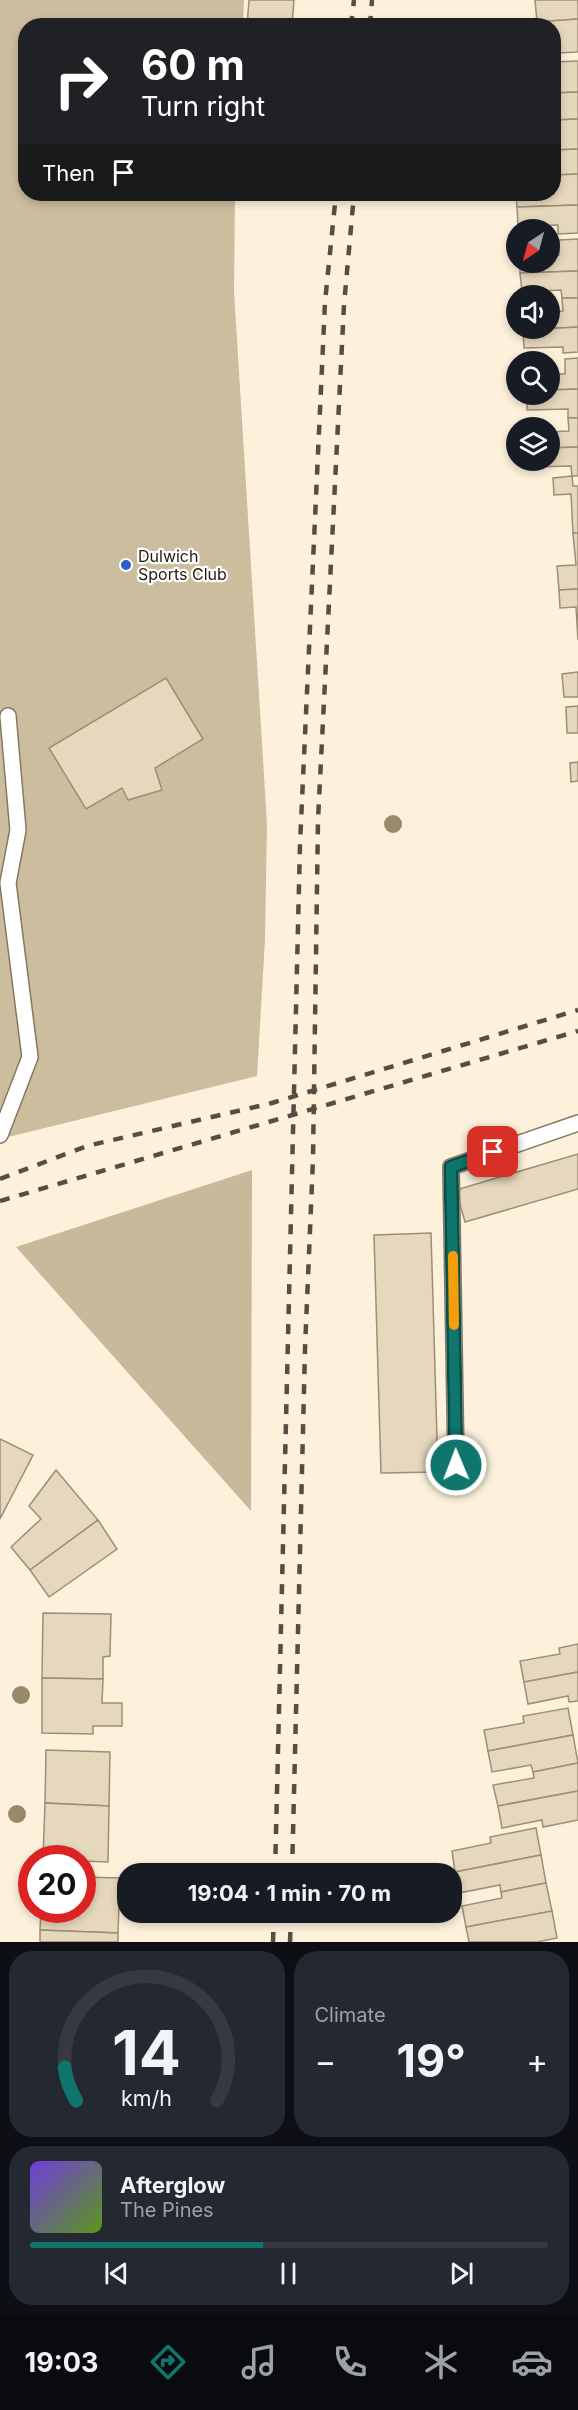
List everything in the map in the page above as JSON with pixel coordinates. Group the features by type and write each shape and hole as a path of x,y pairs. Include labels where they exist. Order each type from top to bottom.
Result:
{"lane":[{"path":"0,1135 30,1057 8,883 18,830 8,716"},
{"path":"456,1465 451,1167 578,1123"}],"shaded area":[{"name":"Dulwich Sports Club","path":"0,0 244,0 243,18 18,18 18,201 235,201 234,291 267,824 265,940 257,1076 0,1139"},
{"path":"252,1170 251,1511 16,1247"}],"building":[{"path":"249,0 294,0 293,18 248,18"},
{"path":"535,0 578,0 578,19 537,18"},
{"path":"578,19 578,52 561,53 561,20"},
{"path":"578,61 578,92 561,93 561,62"},
{"path":"578,92 578,119 561,120 561,93"},
{"path":"578,119 578,149 561,150 561,120"},
{"path":"578,149 578,174 561,175 561,150"},
{"path":"578,174 578,205 517,207 517,201 561,201 561,175"},
{"path":"578,205 578,233 560,234 560,219 518,219 517,207"},
{"path":"578,239 578,271 560,272 560,240"},
{"path":"578,271 578,298 562,298 560,285 521,285 520,273"},
{"path":"562,298 578,298 578,327 560,328 560,311 563,311"},
{"path":"578,327 578,352 563,353 563,347 524,348 524,339 560,339 560,328"},
{"path":"578,358 578,389 560,390 560,374 565,374 565,359"},
{"path":"578,389 578,418 568,418 568,409 527,410 527,405 560,405 560,390"},
{"path":"568,418 578,418 578,447 560,448 560,431 569,431"},
{"path":"578,447 578,476 572,476 571,466 560,466 560,448"},
{"path":"572,476 573,486 578,486 578,533 573,533 571,494 554,495 553,478"},
{"path":"573,533 578,533 578,589 559,590 557,566 576,565"},
{"path":"578,589 578,640 576,607 560,608 559,590"},
{"path":"578,672 578,697 564,697 562,674"},
{"path":"166,678 203,739 155,768 162,790 128,800 122,788 86,809 49,748"},
{"path":"578,706 578,733 567,733 566,707"},
{"path":"578,762 578,781 571,782 570,763"},
{"path":"578,1154 578,1189 465,1222 456,1190"},
{"path":"431,1233 438,1472 381,1473 374,1235"},
{"path":"0,1439 33,1455 0,1519"},
{"path":"56,1470 98,1520 30,1570 11,1547 41,1519 29,1506"},
{"path":"98,1520 117,1549 49,1597 30,1570"},
{"path":"43,1613 111,1614 110,1656 103,1657 103,1679 42,1678"},
{"path":"578,1644 578,1672 524,1682 520,1661 560,1654 559,1648"},
{"path":"578,1672 578,1701 569,1702 568,1696 528,1704 524,1682"},
{"path":"42,1678 103,1679 102,1703 122,1703 122,1726 93,1726 93,1734 42,1733"},
{"path":"568,1708 573,1735 488,1751 484,1730 524,1723 523,1716"},
{"path":"573,1735 578,1763 533,1772 531,1765 492,1772 488,1751"},
{"path":"46,1750 110,1752 109,1806 45,1803"},
{"path":"578,1763 578,1791 498,1806 493,1785 534,1778 533,1772"},
{"path":"578,1791 578,1820 543,1827 542,1820 502,1828 498,1806"},
{"path":"45,1803 109,1806 108,1862 96,1862 96,1845 43,1845"},
{"path":"536,1828 541,1855 462,1871 462,1863 454,1863 452,1851 491,1843 490,1837"},
{"path":"541,1855 546,1883 501,1892 500,1885 462,1892 462,1871"},
{"path":"96,1877 117,1878 118,1933 40,1930 40,1923 96,1923"},
{"path":"546,1883 552,1911 466,1927 462,1906 502,1898 501,1892"},
{"path":"552,1911 557,1938 537,1942 469,1942 466,1927"},
{"path":"40,1930 118,1933 118,1942 40,1942"}],"railway":[{"path":"352,18 354,0"},
{"path":"371,18 372,0"},
{"path":"275,1863 300,844 325,302 335,201"},
{"path":"292,1863 305,1349 313,1159 318,820 344,305 353,201"},
{"path":"0,1179 87,1146 272,1103 578,1010"},
{"path":"0,1201 578,1031"},
{"path":"273,1942 274,1923"},
{"path":"290,1942 291,1923"}],"slow traffic":[{"path":"453,1256 454,1325"}],"place":[{"name":"Dulwich Sports Club","path":"126,565"}],"route":[{"path":"456,1465 451,1167 493,1152"}]}
